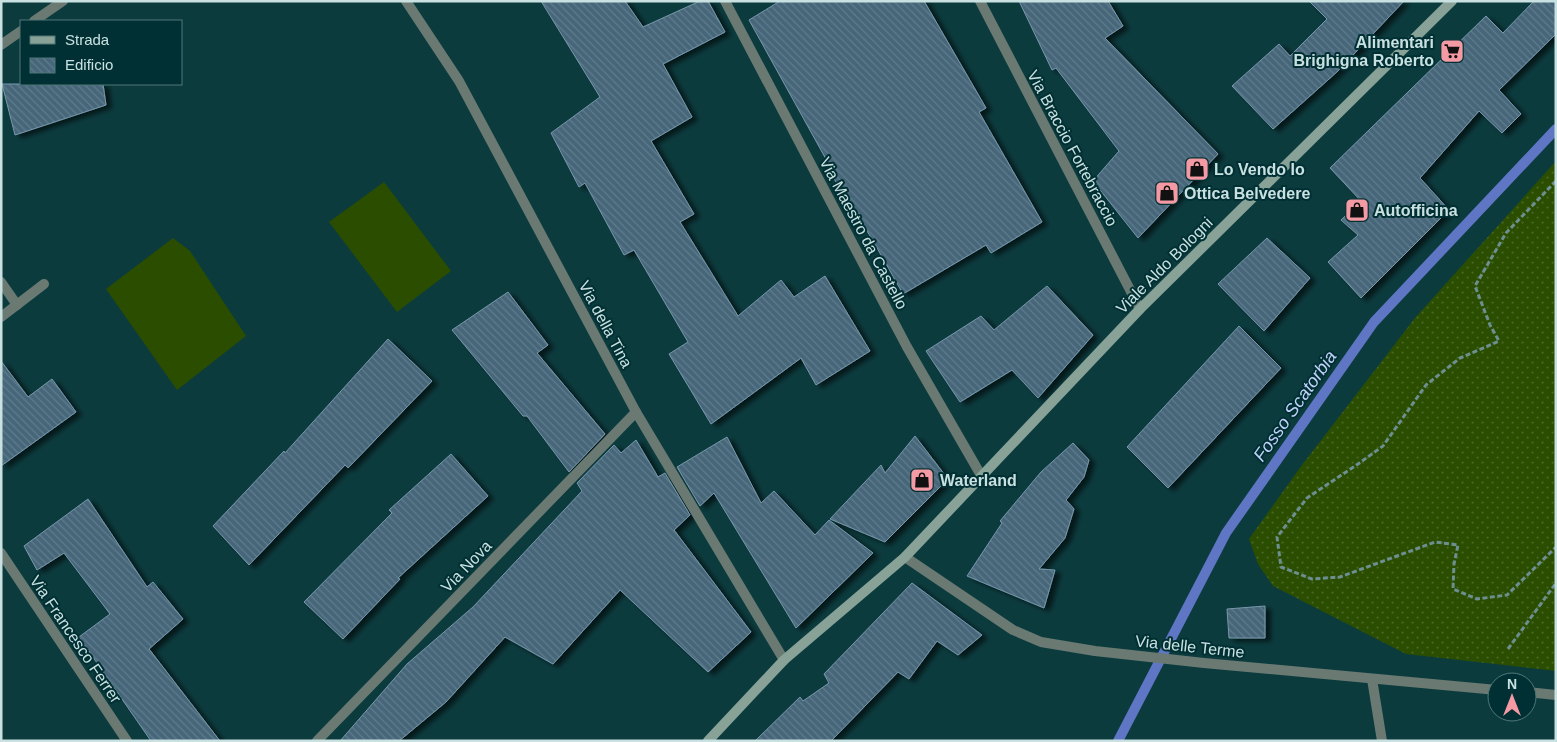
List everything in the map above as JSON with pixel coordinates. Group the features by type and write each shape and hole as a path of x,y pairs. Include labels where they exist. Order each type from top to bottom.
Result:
{"main road":[{"name":"Viale Aldo Bologni","path":"708,741 784,660 905,557 1140,309 1452,1"}],"street":[{"path":"35,20 63,1"},
{"name":"Via della Tina","path":"406,1 459,81 636,412 784,660"},
{"name":"Via Maestro da Castello","path":"725,1 907,347 982,476"},
{"name":"Via Braccio Fortebraccio","path":"980,1 1140,309"},
{"path":"1,45 20,31"},
{"path":"1,282 17,305"},
{"path":"1,317 44,284"},
{"name":"Via Nova","path":"317,741 636,412"},
{"name":"Via Francesco Ferrer","path":"1,553 127,741"},
{"name":"Via delle Terme","path":"905,557 1013,630 1041,642 1094,651 1204,663 1487,689"},
{"path":"1372,679 1382,741"},
{"path":"1537,693 1556,695"}],"path":[{"path":"1556,181 1506,233 1475,286 1490,325 1499,341 1460,358 1426,385 1383,446 1307,498 1277,536 1281,567 1312,579 1340,577 1435,542 1458,545 1452,589 1477,599 1508,595 1556,547"},
{"path":"1508,649 1556,583"}],"green space":[{"path":"1556,161 1556,671 1406,654 1273,586 1258,564 1249,539 1302,465 1415,318"},
{"path":"384,182 451,271 397,312 329,222"},
{"path":"173,238 190,251 246,336 177,390 106,289"}],"building":[{"path":"541,1 625,1 643,27 700,1 708,1 725,32 663,64 692,117 651,141 694,214 680,222 738,316 781,280 794,297 825,276 870,351 816,385 801,358 711,424 669,354 688,342 634,250 624,255 585,183 579,187 551,133 600,97"},
{"path":"780,1 924,1 986,108 979,112 1042,222 991,253 986,245 903,294 872,239 824,163 827,161 749,20"},
{"path":"1019,1 1108,1 1123,26 1105,38 1218,154 1138,238 1093,181 1119,151 1056,68 1052,70"},
{"path":"1309,1 1404,1 1338,71 1273,129 1232,86 1279,44 1290,56 1327,19"},
{"path":"1534,1 1556,1 1556,34 1499,90 1521,114 1502,133 1479,111 1420,178 1449,210 1361,298 1328,262 1358,235 1341,220 1361,201 1330,168 1486,16 1503,33"},
{"path":"2,84 103,85 106,105 15,135"},
{"path":"1267,238 1310,278 1264,331 1218,284"},
{"path":"1047,286 1093,335 1038,398 1012,370 960,402 926,351 981,316 994,330"},
{"path":"508,292 548,345 537,353 605,434 569,472 527,416 523,416 452,330"},
{"path":"1239,326 1281,368 1168,488 1127,447"},
{"path":"388,339 432,381 348,468 345,465 249,565 213,526 284,451 285,453"},
{"path":"1,361 28,397 52,379 76,412 1,466"},
{"path":"915,436 948,479 885,542 830,519 881,465 885,473"},
{"path":"727,437 761,503 774,491 815,535 829,520 873,553 796,628 714,493 700,506 677,467"},
{"path":"636,440 658,477 665,473 690,515 674,530 751,632 708,672 620,590 553,664 505,637 446,702 399,741 340,741 407,664 473,607 582,491 577,483 614,445 621,453"},
{"path":"1073,443 1089,460 1084,477 1066,500 1074,509 1065,538 1039,569 1055,570 1044,608 967,576 1002,523 1000,521 1041,472"},
{"path":"451,454 488,496 398,578 400,579 343,639 304,602 392,513 389,510"},
{"path":"88,499 147,587 153,582 183,619 149,649 220,741 151,741 79,637 110,614 64,553 37,570 24,546"},
{"path":"912,583 982,635 958,655 937,641 909,679 898,672 831,741 755,741 800,697 803,701 829,683 824,674"},
{"path":"1265,606 1265,638 1229,638 1227,609"}],"waterway":[{"name":"Fosso Scatorbia","path":"1118,741 1226,533 1374,322 1556,129"}],"place":[{"name":"Alimentari Brighigna Roberto","path":"1452,51"},
{"name":"Lo Vendo Io","path":"1197,169"},
{"name":"Ottica Belvedere","path":"1167,193"},
{"name":"Autofficina","path":"1357,210"},
{"name":"Waterland","path":"922,480"}]}
